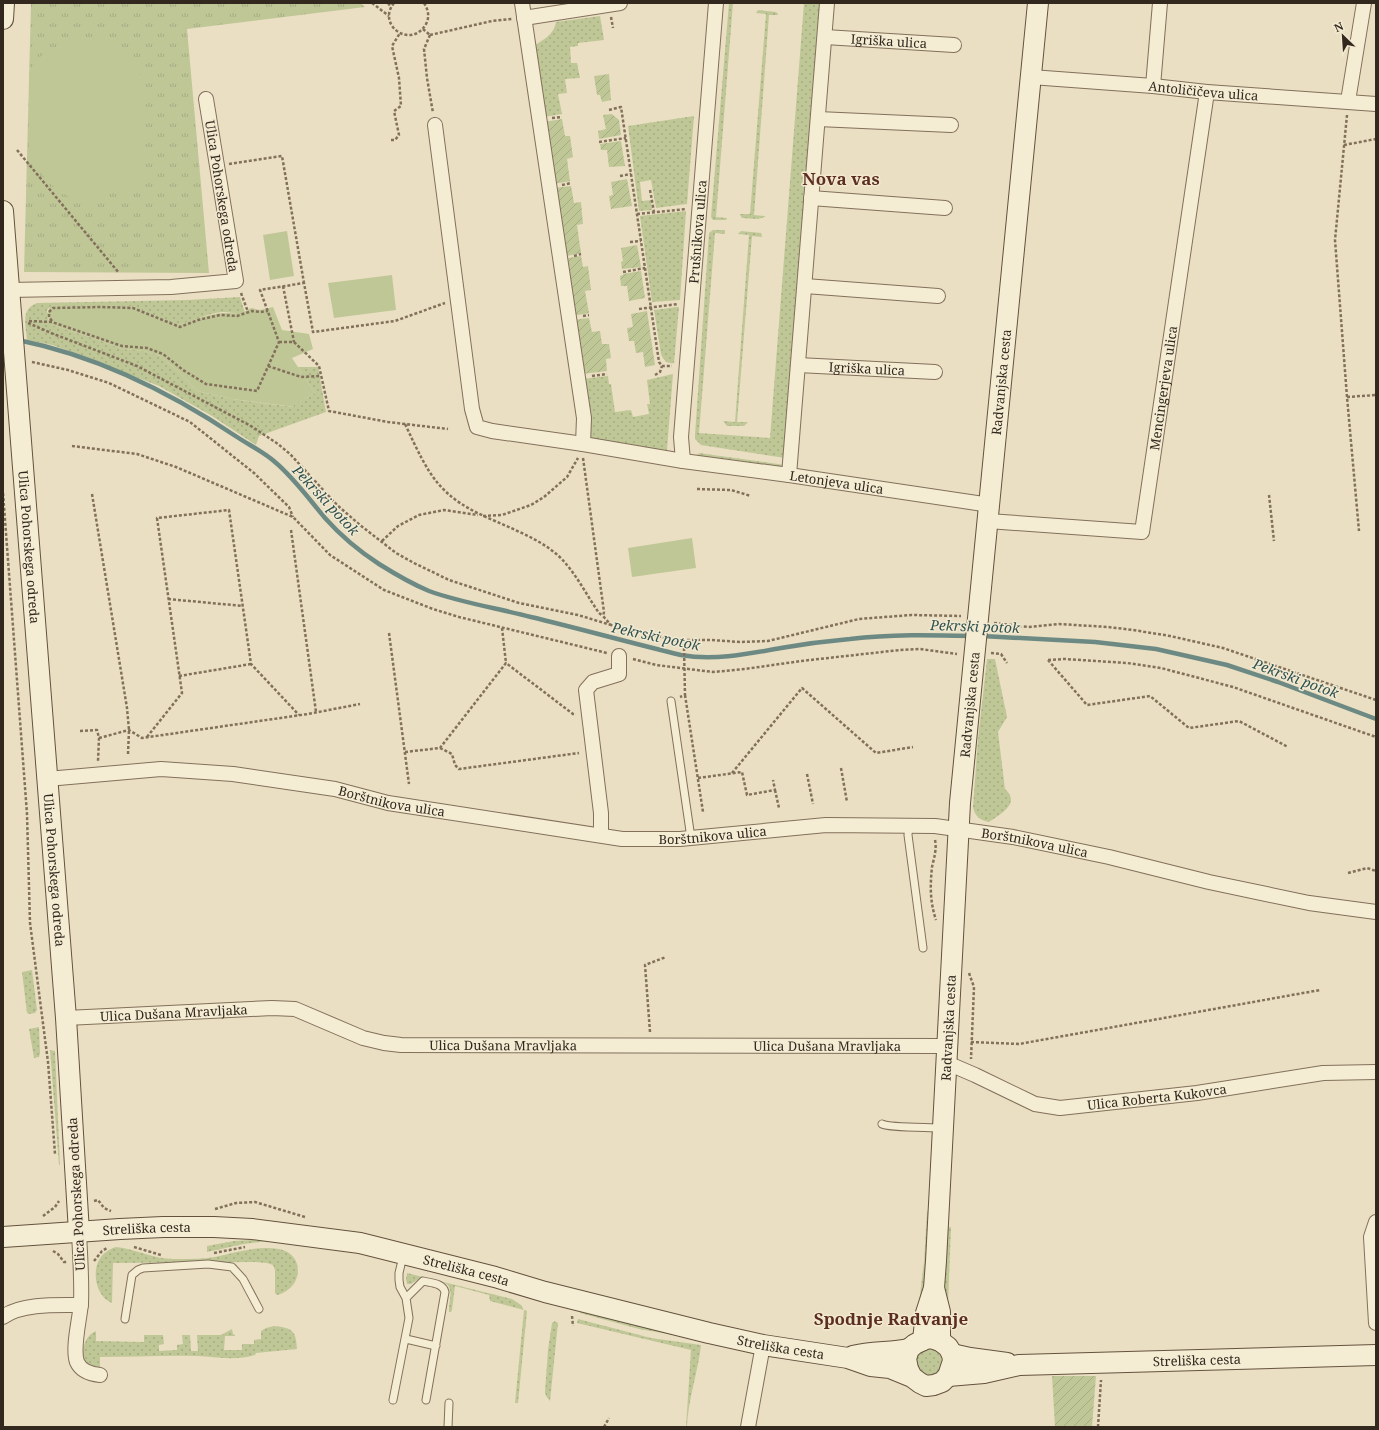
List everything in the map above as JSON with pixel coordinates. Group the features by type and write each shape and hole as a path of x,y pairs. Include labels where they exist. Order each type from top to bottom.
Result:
{"street":[{"path":"3,19 4,3"},
{"path":"522,3 584,418 582,447"},
{"path":"524,18 620,3"},
{"name":"Prušnikova ulica","path":"683,461 681,437 716,3"},
{"path":"789,475 827,3"},
{"name":"Radvanjska cesta","path":"931,1346 940,1312 934,1288 944,1128 960,803 1038,3"},
{"path":"1153,86 1160,3"},
{"path":"1348,101 1364,3"},
{"name":"Igriška ulica","path":"824,37 954,45"},
{"name":"Antoličičeva ulica","path":"1031,77 1376,104"},
{"name":"Mencingerjeva ulica","path":"989,513 1142,532 1208,92"},
{"name":"Ulica Pohorskega odreda","path":"100,1375 90,1374 81,1368 76,1360 77,1331 81,1305 78,1193 47,779 19,356 12,324 9,290 171,287 236,281 206,99"},
{"path":"818,119 951,125"},
{"path":"435,125 457,299"},
{"path":"812,198 944,208"},
{"path":"3,211 9,290"},
{"path":"805,286 938,296"},
{"name":"Letonjeva ulica","path":"457,299 472,409 477,428 582,447 789,475 989,513"},
{"name":"Igriška ulica","path":"798,365 935,372"},
{"path":"601,835 601,813 586,690 593,682 620,674 618,656"},
{"name":"Borštnikova ulica","path":"47,779 161,769 233,774 335,789 388,803 601,835 647,840 690,838 826,825 909,825 959,828 1102,855 1209,882 1309,902 1376,912"},
{"name":"Ulica Dušana Mravljaka","path":"66,1018 272,1008 296,1009 363,1038 384,1043 402,1045 651,1045 947,1054"},
{"name":"Ulica Roberta Kukovca","path":"947,1054 975,1075 1035,1104 1060,1108 1197,1093 1323,1073 1376,1072"},
{"path":"1376,1222 1371,1237 1376,1323"},
{"name":"Streliška cesta","path":"3,1237 163,1227 252,1229 360,1243 495,1277 545,1292 763,1345 848,1358 871,1366 890,1368 912,1377 926,1386 942,1382 948,1376 984,1373 1018,1365"},
{"path":"3,1317 7,1314 32,1306 81,1305"},
{"path":"748,1427 763,1345"},
{"path":"912,1377 908,1369 906,1359 931,1346 953,1361 948,1376"},
{"name":"Streliška cesta","path":"848,1358 863,1354 900,1351 931,1346 970,1358 1018,1365 1376,1355"}],"lane":[{"path":"670,701 690,838"},
{"path":"909,825 908,835 923,948"},
{"path":"882,1124 885,1126 895,1127 944,1128"},
{"path":"392,1400 410,1318 406,1298 400,1287 399,1280 404,1254"},
{"path":"125,1319 132,1275 138,1270 151,1268 208,1264 232,1267 244,1279 259,1309"},
{"path":"406,1298 423,1281 440,1285 444,1288 445,1292 426,1400"},
{"path":"406,1339 436,1346"},
{"path":"448,1427 449,1403"}],"path":[{"path":"372,3 389,16"},
{"path":"388,3 391,7"},
{"path":"394,3 391,7 389,16 390,24 396,31 411,35 418,33 423,29 427,21 428,10 424,3"},
{"path":"430,35 492,22 524,18"},
{"path":"423,29 430,35"},
{"path":"391,140 395,140 398,135 394,111 401,106 399,78 392,46 400,33"},
{"path":"430,35 424,48 427,78 435,125"},
{"path":"1348,101 1335,240 1359,531"},
{"path":"609,110 621,107 650,307 659,362 662,366"},
{"path":"599,142 626,138"},
{"path":"1344,145 1376,139"},
{"path":"17,150 120,274"},
{"path":"217,166 282,156 313,332 396,321 457,299"},
{"path":"620,176 631,174"},
{"path":"650,190 654,212"},
{"path":"637,214 690,209"},
{"path":"630,242 641,241"},
{"path":"623,272 645,268"},
{"path":"304,283 260,290 278,342 257,391 206,384 183,370 163,354 147,348 122,346 52,322 22,320 51,333 137,366 251,426 278,444 311,475 337,505 396,553 449,580 519,603 578,615 611,625 677,640 740,642 768,640 859,619 911,615 1028,627 1059,624 1133,630 1170,636 1229,650 1376,700"},
{"path":"283,286 294,342 319,366 329,411 369,419 448,429"},
{"path":"241,293 248,312"},
{"path":"639,309 682,303"},
{"path":"52,322 49,317 49,312 53,308 101,306 133,308 180,327 198,320 220,315 237,316 245,315 248,312 268,311"},
{"path":"278,342 294,342"},
{"path":"19,356 109,383 190,422 254,473 289,507 293,517 330,555 384,590 433,609 502,628 656,665 713,672 801,661 920,649 974,651 1001,654 1007,663"},
{"path":"268,366 301,377 321,376"},
{"path":"662,366 677,366"},
{"path":"655,375 660,372 662,366"},
{"path":"1347,397 1376,395"},
{"path":"405,424 426,468 443,490 458,503 482,516 542,543 556,553 565,563 599,613 611,625"},
{"path":"72,446 137,454 176,467 293,517"},
{"path":"382,541 398,526 418,515 444,510 482,516 502,515 531,505 544,497 567,477 582,447"},
{"path":"582,447 604,612 603,616"},
{"path":"697,489 731,490 751,496"},
{"path":"3,493 27,814 30,923 48,1062 56,1157"},
{"path":"92,494 127,708 129,730 128,754"},
{"path":"1269,495 1274,541"},
{"path":"146,737 182,693 157,518 229,510 251,664 299,715"},
{"path":"291,530 316,712"},
{"path":"168,599 243,606"},
{"path":"440,748 506,663 502,628"},
{"path":"389,633 409,784"},
{"path":"677,640 684,648 685,695 703,812"},
{"path":"1288,747 1239,721 1189,728 1150,696 1087,705 1048,660 1065,659 1127,663 1161,668 1233,687 1376,738"},
{"path":"506,663 573,714 588,713"},
{"path":"179,676 251,664"},
{"path":"732,773 802,688 876,752 913,747"},
{"path":"670,701 685,695"},
{"path":"99,738 129,730 142,738 299,715 360,704"},
{"path":"80,731 97,730 99,738 98,766"},
{"path":"405,752 440,748 452,754 455,765 459,769 593,751"},
{"path":"841,768 847,802"},
{"path":"698,778 742,772 747,795 775,790"},
{"path":"807,774 813,804"},
{"path":"773,780 779,808"},
{"path":"1348,873 1367,868 1376,871"},
{"path":"651,1045 645,965 666,957"},
{"path":"971,1042 1019,1044 1320,990"},
{"name":"Streliška cesta","path":"95,1261 102,1251 113,1245"},
{"name":"Streliška cesta","path":"129,1246 162,1255"},
{"path":"212,1253 246,1246"},
{"path":"48,1248 58,1254 64,1262"},
{"path":"572,1314 573,1326"},
{"path":"1098,1427 1102,1363"},
{"path":"604,1427 609,1418"}],"green space":[{"path":"31,3 360,3 365,7 187,29 209,273 24,272"},
{"path":"729,3 733,3 716,217 727,218 726,220 713,220 711,217"},
{"path":"804,3 820,3 785,458 701,445 695,439 695,435 709,233 713,230 725,230 725,234 715,233 699,433 770,438"},
{"path":"758,10 776,12 778,15 769,15 754,215 765,217 758,219 742,218 740,214 750,214 766,14 756,13"},
{"path":"600,16 604,40 578,43 578,46 570,47 571,63 577,63 580,78 565,79 567,93 558,94 562,114 544,117 535,45 551,33 556,22"},
{"path":"75,39 93,40 114,47 136,62 146,95 143,178 121,191 95,198 73,199 56,189 29,160 29,73 37,59 50,50"},
{"path":"609,74 611,100 602,102 600,95 597,95 594,76"},
{"path":"612,114 619,120 621,135 599,139 598,131 606,129 603,115"},
{"path":"694,116 687,204 656,208 651,180 640,182 642,201 651,200 652,210 639,211 628,126"},
{"path":"562,119 565,136 570,136 573,157 567,159 570,181 554,184 544,122"},
{"path":"621,141 625,166 609,167 607,150 601,150 600,144"},
{"path":"627,179 632,206 611,209 609,196 613,195 611,182"},
{"path":"571,186 574,203 581,202 583,224 577,225 581,253 567,256 561,215 558,215 554,188"},
{"path":"686,211 680,300 652,302 640,216"},
{"path":"287,231 294,276 270,280 263,235"},
{"path":"741,231 761,233 762,237 752,236 737,422 748,422 744,426 727,426 723,421 735,422 749,235 738,234"},
{"path":"637,245 641,267 622,269 621,262 623,261 621,248"},
{"path":"581,256 583,267 588,266 591,290 585,291 589,313 572,316 566,273 570,272 568,258"},
{"path":"641,271 645,298 629,301 627,286 621,286 620,276 623,274"},
{"path":"392,275 396,310 334,318 328,283"},
{"path":"240,297 245,313 222,312 206,315 179,325 133,306 54,305 47,310 48,319 52,325 122,349 144,351 160,356 179,372 197,391 232,399 293,407 293,405 315,393 298,367 318,367 326,412 259,436 256,445 212,416 159,386 52,345 27,340 25,324 26,314 28,309 37,303 187,300"},
{"path":"83,304 133,306 179,325 202,317 220,313 238,313 251,308 260,310 273,307 282,330 309,334 313,349 292,358 315,393 294,405 294,407 232,399 197,391 179,372 160,356 144,351 122,349 52,325 50,323 47,314 50,307 54,305 82,306"},
{"path":"679,307 674,363 669,363 661,354 654,310"},
{"path":"647,311 655,365 645,367 643,352 636,353 634,341 629,341 627,328 633,327 631,314"},
{"path":"589,318 592,332 600,331 602,344 609,344 611,358 606,359 607,371 582,374 573,320"},
{"path":"673,374 667,450 589,443 582,379 608,376 609,384 611,384 615,412 631,410 633,417 649,414 647,404 650,404 647,380"},
{"path":"700,453 785,465 783,469 696,455"},
{"path":"692,538 696,568 632,577 628,548"},
{"path":"987,659 995,659 1007,717 998,732 1005,789 1011,799 1008,808 989,822 978,818 973,807 978,739"},
{"path":"32,970 37,1010 35,1013 29,1014 27,1013 22,972"},
{"path":"39,1027 40,1053 39,1057 34,1058 29,1029"},
{"path":"50,1050 55,1051 60,1165 59,1165"},
{"path":"929,1208 927,1277 919,1303 924,1262 927,1212"},
{"path":"951,1227 948,1305 943,1296 945,1228"},
{"path":"234,1241 267,1241 207,1252 207,1246"},
{"path":"116,1247 168,1259 210,1258 247,1250 263,1248 279,1249 288,1252 294,1257 298,1272 292,1286 286,1292 277,1295 275,1293 275,1270 273,1265 267,1263 113,1263 112,1303 102,1296 99,1290 96,1271 102,1255"},
{"path":"407,1273 512,1299 521,1305 524,1310 490,1301 489,1295 455,1286 452,1310 449,1312 450,1290 447,1284 422,1277 411,1284 407,1284"},
{"path":"524,1310 527,1311 518,1403 515,1403"},
{"path":"580,1311 691,1338 639,1329 580,1313"},
{"path":"578,1319 651,1338 701,1345 689,1406 687,1427 691,1350 577,1323"},
{"path":"555,1321 558,1323 550,1401 545,1392 548,1350 552,1323"},
{"path":"274,1326 289,1329 294,1334 297,1349 256,1353 255,1355 241,1358 197,1356 100,1357 100,1368 87,1363 83,1357 83,1349 87,1338 96,1331 96,1341 144,1342 144,1335 163,1335 164,1344 159,1345 159,1351 177,1350 177,1345 183,1344 182,1335 190,1335 191,1351 198,1351 197,1335 221,1335 232,1329 235,1336 225,1336 224,1350 242,1350 242,1344 254,1344 254,1340 261,1339 261,1331"},
{"path":"929,1349 938,1353 942,1362 938,1371 929,1375 920,1371 916,1362 920,1353"},
{"path":"1052,1376 1096,1376 1092,1427 1055,1427"}],"waterway":[{"name":"Pekrski potok","path":"18,340 48,347 105,366 186,405 271,458 295,482 331,525 364,554 410,582 441,595 693,657 731,656 807,644 865,637 911,635 972,636"},
{"name":"Pekrski potok","path":"982,636 1095,642 1156,649 1227,665 1278,682 1376,719"}],"district":[{"name":"Nova vas","path":"841,178"},
{"name":"Spodnje Radvanje","path":"891,1318"}]}
